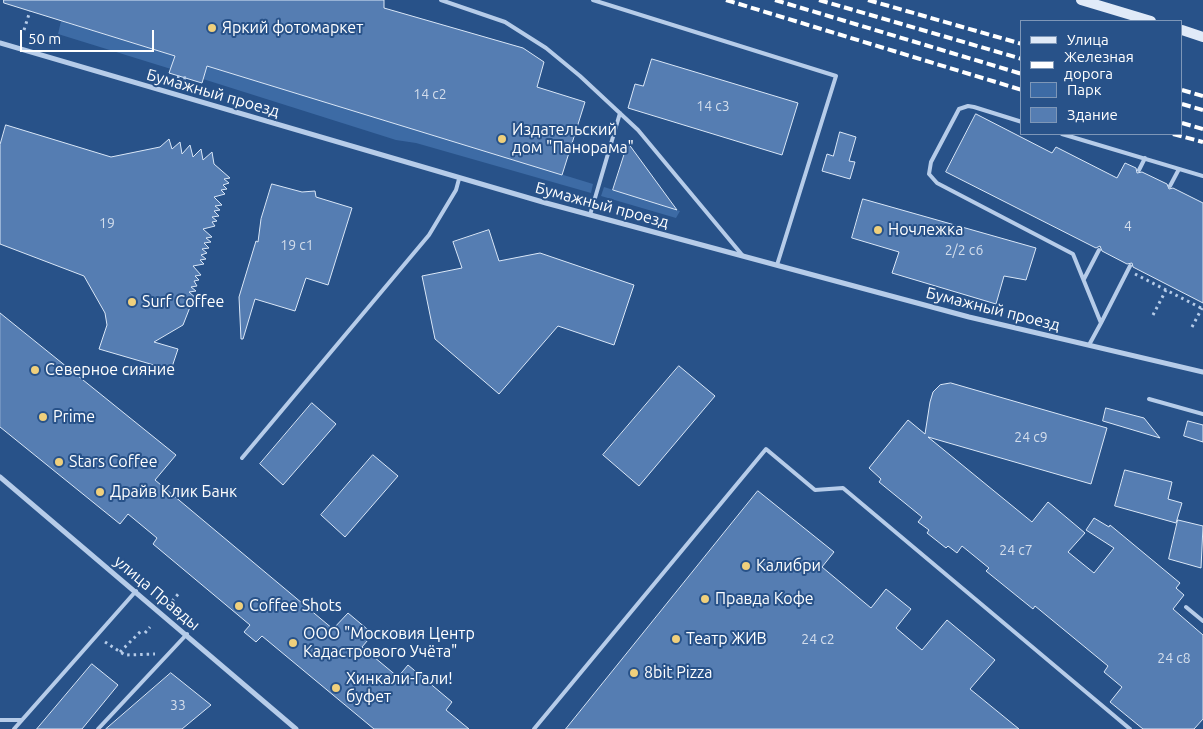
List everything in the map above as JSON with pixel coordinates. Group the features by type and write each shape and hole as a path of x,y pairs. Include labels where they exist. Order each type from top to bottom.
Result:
{"street":[{"path":"1081,0 1148,20"},
{"path":"1183,30 1203,37"},
{"name":"Бумажный проезд","path":"0,43 459,179 590,215 969,317 1203,372"},
{"name":"улица Правды","path":"0,476 296,729"}],"lane":[{"path":"441,0 505,22 546,48 638,130 743,256"},
{"path":"593,0 836,76 777,265"},
{"path":"1020,121 974,107 963,107 955,113 930,162 929,174 937,183 1068,250 1077,260 1101,324"},
{"path":"590,215 620,113"},
{"path":"1065,135 1203,176"},
{"path":"1139,170 1144,158"},
{"path":"1170,186 1179,169"},
{"path":"242,458 428,236 456,190 459,179"},
{"path":"1084,278 1099,250"},
{"path":"1089,345 1130,266"},
{"path":"1149,399 1203,414"},
{"path":"534,729 766,449 815,490 843,488 1130,729"},
{"path":"14,729 136,591"},
{"path":"1186,607 1203,621"},
{"path":"98,729 187,634"},
{"path":"0,720 22,720"}],"path":[{"path":"24,30 30,12"},
{"path":"177,77 186,78"},
{"path":"1128,270 1203,308 1192,327"},
{"path":"1153,315 1166,290"},
{"path":"172,601 180,592"},
{"path":"120,652 150,627"},
{"path":"96,636 125,655 169,653"}],"green space":[{"path":"61,21 175,56 171,69 58,34"},
{"path":"207,66 593,184 591,193 416,143 396,140 203,79"},
{"path":"604,187 680,211 676,218 601,196"}],"building":[{"path":"4,0 384,0 384,8 523,48 544,62 537,87 585,102 562,175 207,66 202,83 169,73 175,56 4,3"},
{"path":"652,59 798,103 782,155 628,108 635,84 643,86"},
{"path":"976,114 1052,153 1056,147 1117,178 1125,163 1136,168 1137,173 1142,172 1167,184 1169,189 1173,188 1203,203 1203,303 1133,267 1132,263 1127,264 1102,251 1100,246 1096,248 946,172"},
{"path":"6,125 111,157 160,147 169,139 172,149 180,142 182,154 190,145 193,157 201,149 203,160 212,152 214,164 230,178 224,179 229,183 223,185 227,189 221,190 225,194 214,197 222,205 215,206 220,210 214,211 219,216 212,217 217,221 212,222 215,226 203,229 212,237 206,238 211,242 204,243 209,248 202,249 207,253 201,255 206,259 200,260 204,264 193,266 201,275 195,276 199,280 194,281 197,286 191,287 196,291 189,292 197,299 192,302 183,325 154,342 178,349 171,370 99,349 107,325 105,313 84,276 0,244 0,145"},
{"path":"840,132 856,137 849,161 855,162 850,179 822,171 827,154 833,156"},
{"path":"628,143 677,210 613,190"},
{"path":"272,184 302,192 315,191 316,197 352,208 328,285 306,278 295,311 255,299 243,339 241,339 239,297 256,241 258,242 261,219"},
{"path":"863,199 1036,248 1026,280 1004,276 996,304 892,273 899,252 852,238"},
{"path":"489,230 499,261 540,253 634,285 614,345 558,326 499,394 435,339 422,276 462,268 453,242"},
{"path":"0,313 176,455 155,480 333,629 348,613 373,634 362,647 398,677 408,665 452,702 446,710 469,729 374,729 262,636 256,642 244,632 250,625 153,544 157,538 128,514 120,524 0,427"},
{"path":"679,366 715,396 639,486 603,455"},
{"path":"951,383 1107,428 1091,484 928,437 1032,522 1048,502 1085,533 1068,552 1094,573 1114,548 1086,530 1094,518 1109,527 1110,525 1180,583 1176,588 1184,595 1173,609 1203,635 1203,719 1194,729 1143,729 1110,702 1122,687 1104,672 1108,666 1035,606 1033,609 986,571 989,568 962,546 957,553 948,546 946,548 927,533 929,530 918,522 922,517 879,482 881,479 869,468 908,420 925,434 933,392 940,385"},
{"path":"312,403 336,424 283,485 260,464"},
{"path":"1106,408 1144,418 1160,438 1103,421"},
{"path":"1188,421 1203,425 1203,442 1184,436"},
{"path":"373,455 398,476 345,537 321,515"},
{"path":"1125,470 1172,482 1168,499 1182,503 1176,523 1115,506"},
{"path":"758,491 834,552 822,567 871,608 886,589 911,609 896,628 922,650 947,620 995,660 970,689 1019,729 566,729"},
{"path":"1178,520 1203,526 1201,568 1169,559"},
{"path":"92,664 118,685 82,729 37,729"},
{"path":"171,673 211,705 182,729 106,729"}],"railway":[{"path":"726,0 1020,89"},
{"path":"775,0 1020,73"},
{"path":"819,0 1020,58"},
{"path":"868,0 1020,43"},
{"path":"1183,90 1203,96"},
{"path":"1183,104 1203,110"},
{"path":"1183,123 1203,129"},
{"path":"1177,135 1203,142"}],"place":[{"name":"Яркий фотомаркет","path":"212,28"},
{"name":"Издательский дом \"Панорама\"","path":"502,139"},
{"name":"Ночлежка","path":"878,230"},
{"name":"Surf Coffee","path":"132,302"},
{"name":"Северное сияние","path":"35,370"},
{"name":"Prime","path":"43,417"},
{"name":"Stars Coffee","path":"59,462"},
{"name":"Драйв Клик Банк","path":"100,492"},
{"name":"Калибри","path":"746,566"},
{"name":"Правда Кофе","path":"705,599"},
{"name":"Coffee Shots","path":"239,606"},
{"name":"Театр ЖИВ","path":"676,639"},
{"name":"ООО \"Московия Центр Кадастрового Учёта\"","path":"293,643"},
{"name":"8bit Pizza","path":"634,673"},
{"name":"Хинкали-Гали! буфет","path":"336,688"}]}
